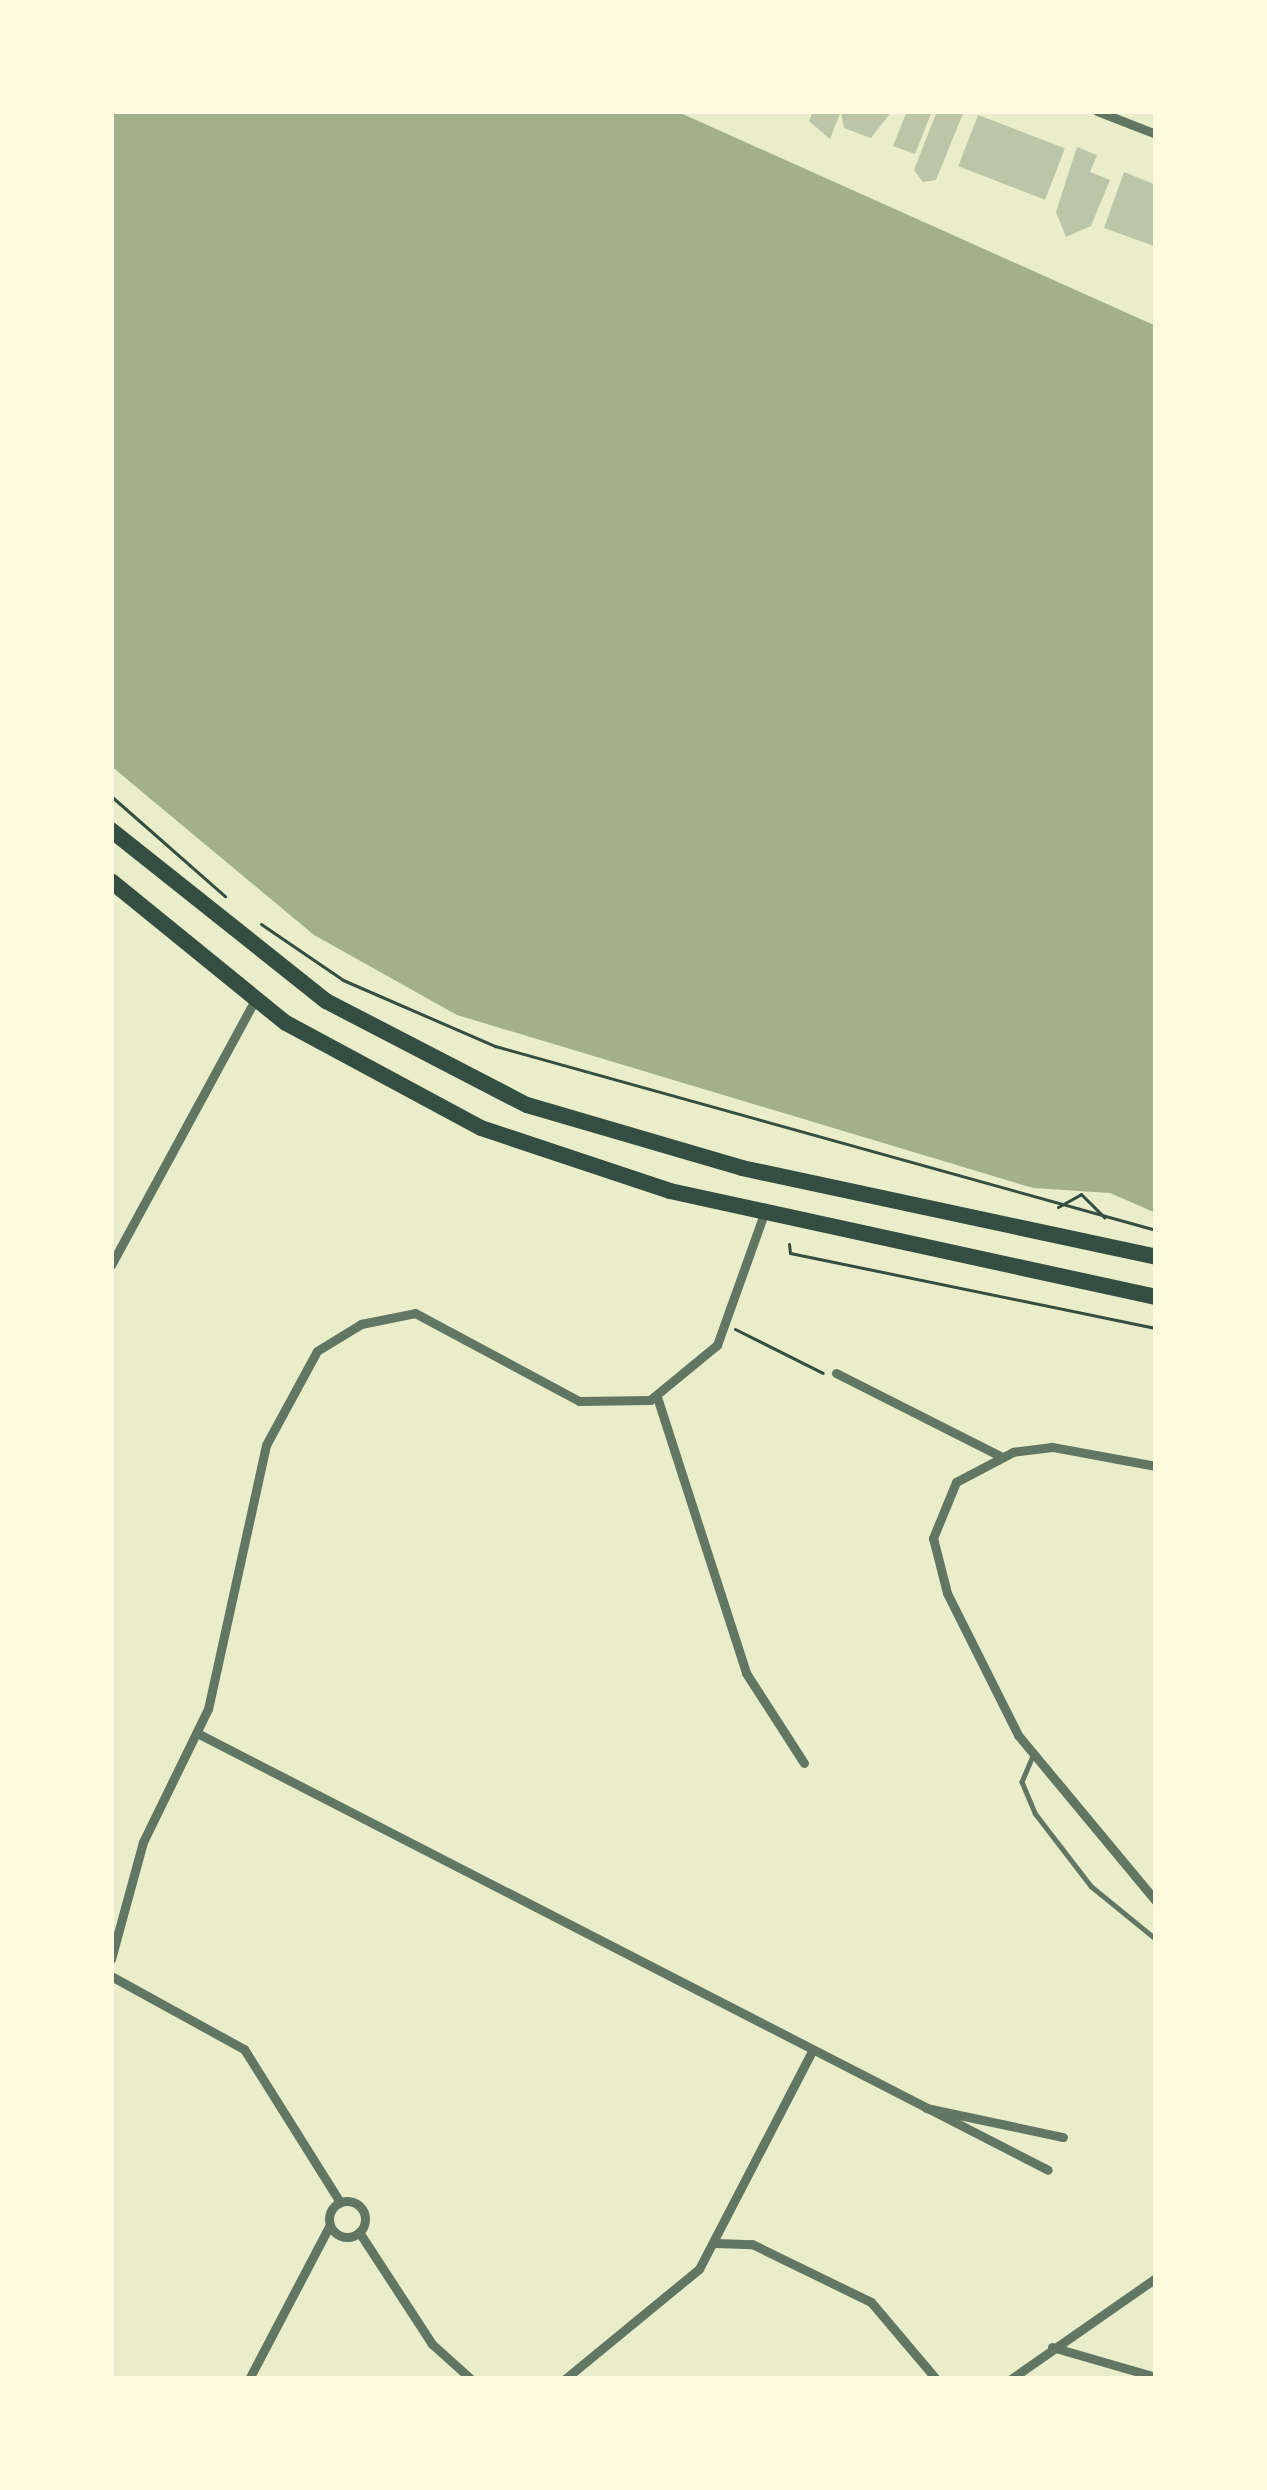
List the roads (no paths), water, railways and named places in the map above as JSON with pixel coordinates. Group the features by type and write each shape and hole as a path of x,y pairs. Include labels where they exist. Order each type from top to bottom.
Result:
{"highway":[{"path":"111,830 326,1001 527,1105 722,1163 1156,1257"},
{"path":"111,881 255,1000 481,1128 621,1178 1156,1297"}],"street":[{"path":"1097,111 1156,134"},
{"path":"111,1265 255,1000"},
{"path":"111,1959 143,1842 199,1734 266,1445 299,1373 336,1336 415,1313 579,1401 657,1397 717,1345 765,1211"},
{"path":"831,1374 1000,1456"},
{"path":"657,1397 746,1673 804,1763"},
{"path":"1156,1466 1052,1447 1000,1456 946,1494 933,1546 1033,1756 1156,1901"},
{"path":"199,1734 1048,2170"},
{"path":"111,1976 244,2049 340,2202 363,2212 359,2232"},
{"path":"565,2379 688,2282 715,2243 812,2051"},
{"path":"920,2107 1063,2137"},
{"path":"249,2379 340,2202"},
{"path":"330,2225 359,2232 432,2344 471,2379"},
{"path":"715,2243 752,2244 871,2302 937,2379"},
{"path":"1011,2379 1156,2278"},
{"path":"1052,2347 1156,2377"}],"lane":[{"path":"1033,1756 1022,1782 1035,1813 1090,1886 1156,1939"}]}
